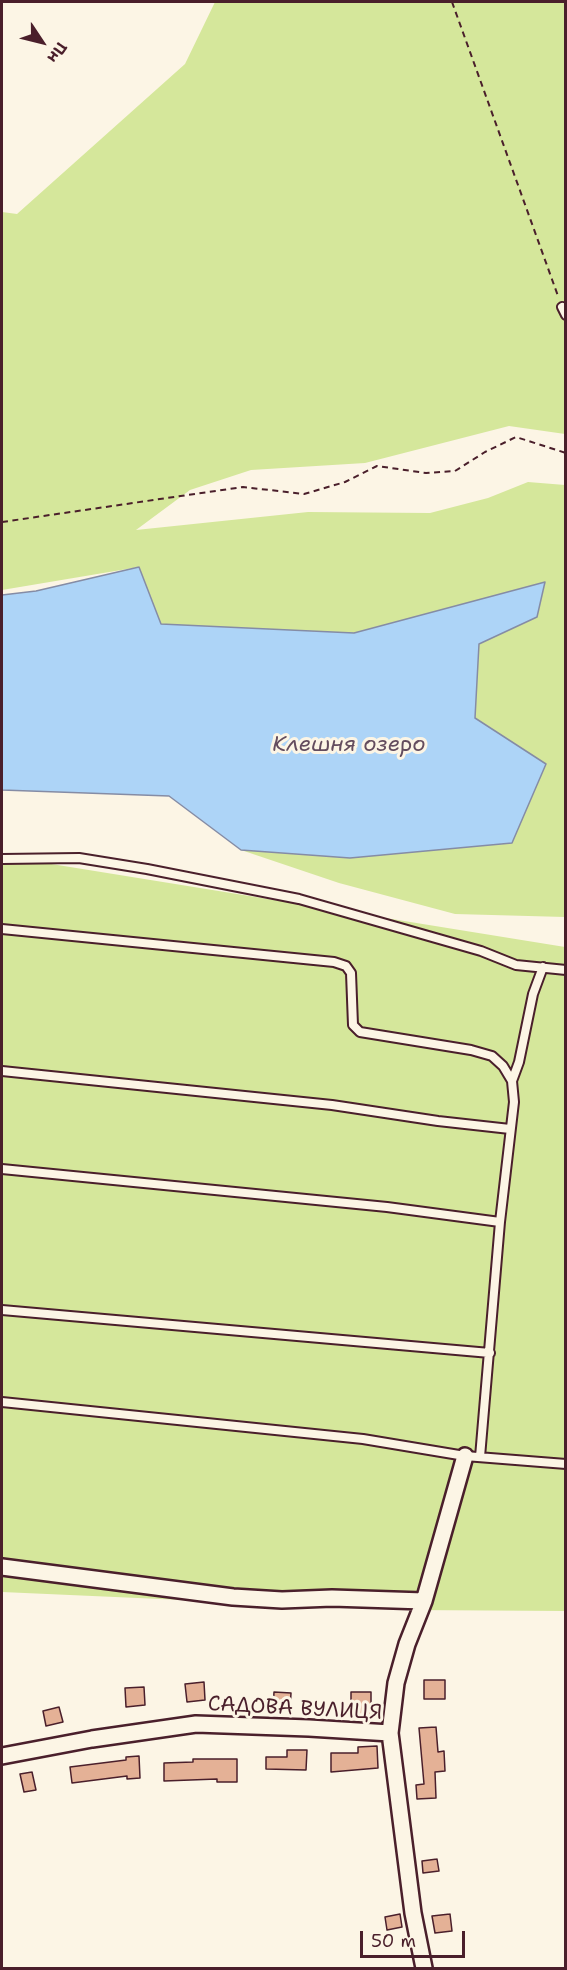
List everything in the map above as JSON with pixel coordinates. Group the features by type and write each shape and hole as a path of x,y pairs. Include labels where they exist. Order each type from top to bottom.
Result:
{"street":[{"path":"390,1733 396,1683 406,1644 424,1601 473,1456"},
{"path":"2,1567 233,1597 282,1600 332,1598 424,1601"},
{"name":"САДОВА ВУЛИЦЯ","path":"2,1756 92,1739 196,1725 390,1733 413,1913 424,1968"}],"lane":[{"path":"2,859 79,858 241,888 311,903 482,951 516,965 566,970"},
{"path":"2,929 311,962 334,962 346,966 351,973 353,1025 360,1032 471,1050 492,1056 503,1066 512,1081 514,1102 500,1222 490,1353 473,1456"},
{"path":"512,1081 519,1062 533,994 543,967"},
{"path":"2,1071 332,1106 510,1129"},
{"path":"2,1169 376,1206 500,1222"},
{"path":"2,1310 490,1353"},
{"path":"2,1402 363,1439 473,1456 566,1464"}],"path":[{"path":"452,2 564,311"},
{"path":"2,522 243,487 304,494 345,482 377,466 426,473 455,471 485,452 516,437 566,453"}],"green space":[{"path":"215,2 565,2 565,434 509,426 365,463 251,470 190,490 136,530 308,512 430,513 488,498 528,482 565,485 565,917 455,914 339,883 241,850 350,858 546,764 475,718 479,644 537,617 545,583 354,633 161,624 139,567 2,590 2,212 17,214 185,64"},
{"path":"2,856 565,947 565,1611 409,1610 2,1592"}],"water":[{"name":"Клешня озеро","path":"139,567 161,624 354,633 545,582 537,617 479,644 475,718 546,764 512,843 350,858 241,850 169,796 2,790 2,595 36,591"}],"building":[{"path":"424,1680 445,1680 445,1699 424,1699"},
{"path":"204,1682 205,1700 187,1702 185,1684"},
{"path":"144,1687 145,1705 126,1707 125,1688"},
{"path":"274,1692 291,1693 290,1710 273,1709"},
{"path":"351,1692 371,1692 371,1715 351,1715"},
{"path":"59,1707 63,1722 46,1726 43,1711"},
{"path":"436,1727 438,1752 444,1751 445,1771 435,1772 436,1798 417,1799 416,1785 424,1784 419,1728"},
{"path":"377,1746 378,1768 331,1772 331,1753 358,1753 358,1747"},
{"path":"287,1750 307,1750 306,1770 266,1769 266,1757 287,1757"},
{"path":"139,1756 140,1778 127,1779 127,1776 72,1783 70,1767 126,1760 126,1757"},
{"path":"193,1759 237,1759 237,1782 217,1782 217,1779 164,1781 164,1763 193,1762"},
{"path":"32,1772 36,1790 24,1792 20,1774"},
{"path":"437,1859 439,1871 423,1873 422,1861"},
{"path":"400,1914 402,1927 387,1930 385,1917"},
{"path":"450,1914 452,1931 435,1933 432,1916"}]}
